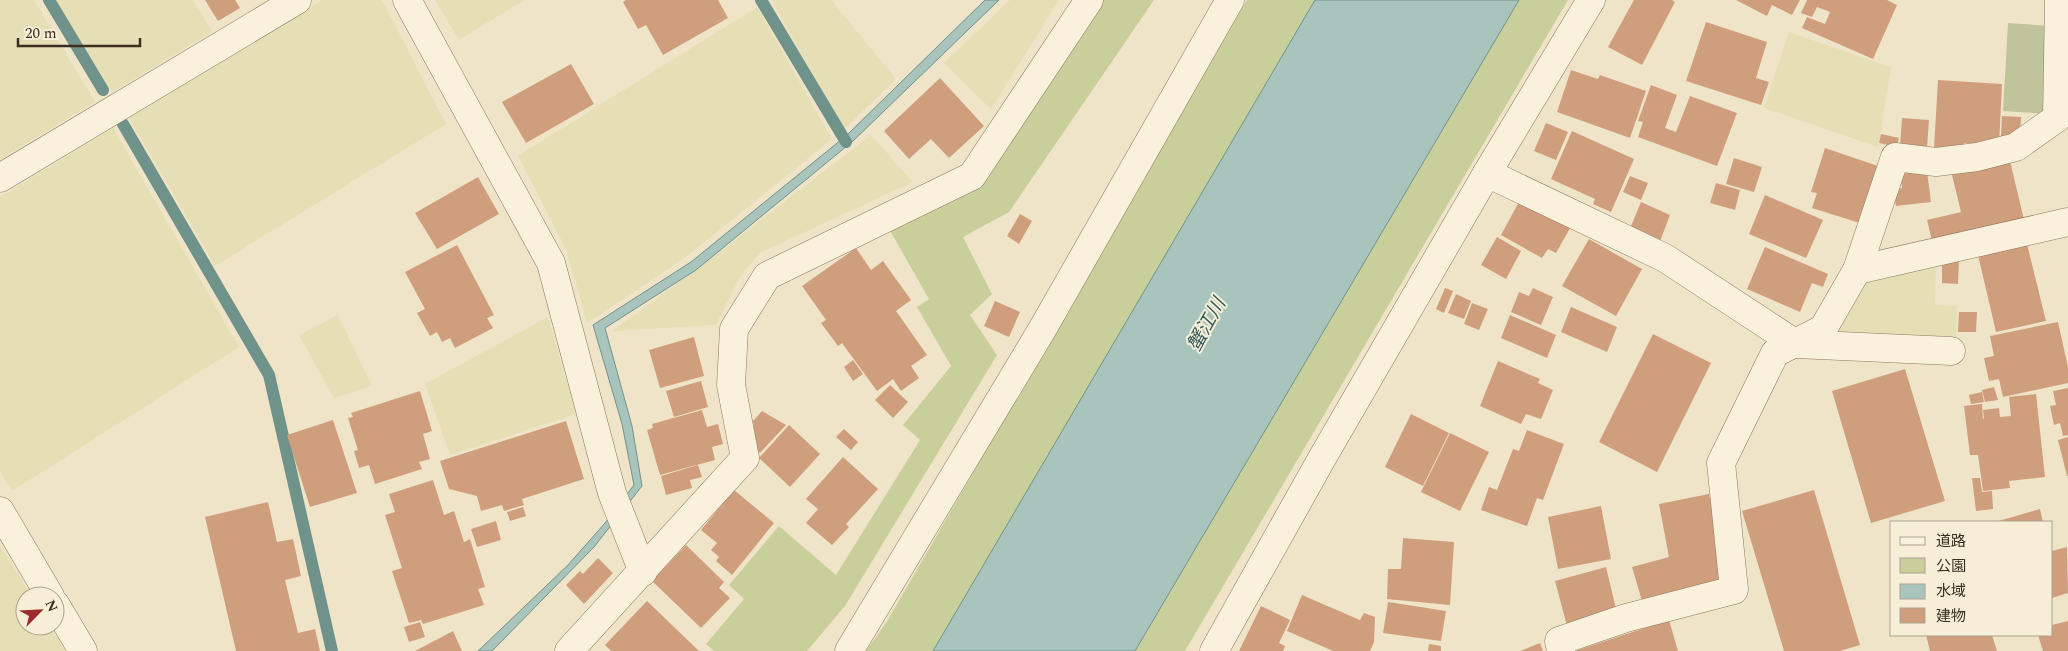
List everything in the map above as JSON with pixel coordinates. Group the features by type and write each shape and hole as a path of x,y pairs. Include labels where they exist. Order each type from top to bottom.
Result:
{"street":[{"path":"0,178 297,0"},
{"path":"407,0 551,263 612,493 642,572"},
{"path":"569,651 745,458 731,385 734,329 768,276 972,176 1089,0"},
{"path":"849,651 1042,328 1230,0"},
{"path":"1214,651 1321,460 1487,173 1591,0"},
{"path":"1561,651 1559,641 1626,618 1734,590 1721,463 1775,353 1823,329 1857,270 1895,157 1936,162 1977,157 2016,147 2057,118 2059,0"},
{"path":"1487,173 1665,258 1796,344 1951,351"},
{"path":"1857,270 2068,222"},
{"path":"0,511 44,586"},
{"path":"65,621 83,651"}],"shaded area":[{"path":"0,0 34,0 95,102 0,159"},
{"path":"55,0 193,0 212,32 112,92"},
{"path":"322,0 382,0 446,124 215,266 129,118"},
{"path":"435,0 524,0 459,40"},
{"path":"771,0 831,0 896,79 844,129"},
{"path":"1010,0 1059,0 991,109 944,63"},
{"path":"757,7 832,139 686,257 587,323 566,249 518,156"},
{"path":"1789,32 1891,67 1878,147 1764,108"},
{"path":"113,128 239,347 12,491 0,471 0,197"},
{"path":"871,135 913,182 760,253 739,278 716,325 612,331 696,270"},
{"path":"1936,260 1935,305 1957,306 1956,343 1827,339 1859,277"},
{"path":"338,315 372,386 334,398 299,335"},
{"path":"548,317 576,414 450,455 425,384"},
{"path":"0,545 25,586 15,586 15,636 56,636 65,651 0,651"}],"green space":[{"path":"1101,0 1154,0 1009,212 963,237 992,294 970,315 997,355 845,606 807,651 714,651 706,644 744,599 729,585 779,526 836,575 920,440 903,425 951,366 917,307 929,299 889,229 977,186"},
{"path":"1247,0 1315,0 933,651 866,651 886,623"},
{"path":"1519,0 1568,0 1185,651 1135,651"},
{"path":"2008,23 2051,26 2047,114 2003,111"}],"water":[{"path":"985,0 999,0 853,141 696,270 605,328 632,426 642,486 594,547 492,651 478,651 568,565 605,523 634,485 622,424 593,325 691,262 847,135"},
{"name":"蟹江川","path":"1315,0 1519,0 1135,651 933,651"}],"building":[{"path":"205,0 235,0 240,8 218,21"},
{"path":"626,0 718,0 728,18 663,55 646,25 638,29 623,2"},
{"path":"1634,0 1672,0 1675,2 1642,65 1608,47"},
{"path":"1736,0 1800,0 1792,15 1772,5 1767,16"},
{"path":"1807,0 1887,0 1897,5 1873,59 1802,28 1807,17 1825,24 1830,12 1817,7 1812,17 1801,13"},
{"path":"1706,22 1767,42 1756,78 1769,82 1761,105 1686,81"},
{"path":"571,64 594,104 526,143 502,102"},
{"path":"1571,70 1598,79 1600,75 1646,91 1630,138 1557,112"},
{"path":"940,78 984,126 949,158 931,139 909,159 884,131"},
{"path":"1938,80 2002,84 1999,146 1964,143 1964,150 1934,148"},
{"path":"1651,85 1677,95 1665,128 1676,132 1690,96 1737,113 1717,166 1638,137 1643,122 1638,121"},
{"path":"2002,116 2021,117 2020,138 2001,136"},
{"path":"1902,118 1929,120 1927,148 1900,146"},
{"path":"1546,123 1568,132 1556,160 1534,151"},
{"path":"1572,131 1634,159 1611,212 1593,204 1595,199 1551,179"},
{"path":"1881,134 1899,138 1897,147 1879,143"},
{"path":"1825,148 1881,167 1863,224 1812,208 1817,193 1811,192"},
{"path":"1734,158 1762,167 1754,192 1726,184"},
{"path":"2010,161 2025,224 1933,245 1927,220 1961,212 1952,175"},
{"path":"1927,171 1931,202 1896,206 1893,189 1902,188 1900,174"},
{"path":"1630,176 1648,183 1641,200 1623,192"},
{"path":"478,177 499,214 437,249 415,213"},
{"path":"1716,183 1740,190 1735,210 1710,203"},
{"path":"1765,195 1823,220 1806,258 1749,234"},
{"path":"1520,200 1573,223 1556,253 1548,249 1542,258 1501,235"},
{"path":"1641,202 1670,215 1659,244 1629,231"},
{"path":"1020,214 1032,221 1019,244 1007,236"},
{"path":"1497,237 1521,251 1506,279 1481,265"},
{"path":"1589,239 1642,269 1616,316 1562,286"},
{"path":"2027,244 2046,321 1996,332 1978,255"},
{"path":"457,245 494,315 487,318 493,328 455,348 450,338 442,342 437,332 430,336 417,313 425,309 405,272"},
{"path":"1765,247 1828,274 1823,287 1812,283 1800,312 1747,289"},
{"path":"856,248 871,270 883,261 911,300 896,311 927,355 911,366 919,378 901,391 893,379 877,391 842,343 838,346 821,323 826,320 802,286"},
{"path":"1942,259 1959,259 1958,284 1942,283"},
{"path":"1445,288 1453,291 1444,313 1436,309"},
{"path":"1533,288 1553,297 1541,325 1511,312 1519,292 1529,296"},
{"path":"1456,294 1471,301 1464,319 1448,313"},
{"path":"995,301 1020,312 1009,337 984,326"},
{"path":"1472,303 1488,309 1479,330 1464,324"},
{"path":"1571,307 1617,327 1607,352 1561,332"},
{"path":"1959,312 1977,312 1976,332 1958,332"},
{"path":"1510,315 1556,335 1547,358 1501,338"},
{"path":"2058,322 2068,367 2068,383 2003,397 1999,379 1989,381 1984,358 1994,356 1990,336"},
{"path":"1653,334 1711,363 1657,472 1599,442"},
{"path":"694,337 704,376 660,388 649,350"},
{"path":"853,360 863,374 853,381 844,367"},
{"path":"1498,361 1540,379 1538,383 1553,390 1541,419 1526,414 1521,424 1480,406"},
{"path":"1905,369 1945,501 1871,523 1832,391"},
{"path":"701,381 708,407 674,417 666,391"},
{"path":"890,385 908,402 893,418 875,400"},
{"path":"1994,387 1998,400 1985,402 1982,390"},
{"path":"2068,388 2068,435 2063,436 2060,423 2054,425 2050,406 2056,405 2053,391"},
{"path":"420,391 432,431 423,434 430,459 419,462 422,469 375,484 369,465 359,468 354,451 358,450 348,418 353,417 351,413"},
{"path":"1982,392 1984,402 1971,404 1969,395"},
{"path":"2036,394 2045,477 2009,481 2010,488 1983,491 1978,455 1970,455 1964,406 1982,404 1983,419 1983,410 1999,408 2000,417 2011,416 2009,397"},
{"path":"702,410 707,427 718,424 723,444 712,447 715,460 660,475 647,430 653,428 652,424"},
{"path":"762,411 786,425 760,453 757,450 753,421"},
{"path":"1411,414 1449,433 1423,486 1385,467"},
{"path":"333,420 357,493 310,507 287,435"},
{"path":"566,421 584,479 522,499 524,505 504,511 502,505 481,511 477,496 449,489 440,461"},
{"path":"789,425 820,454 790,487 759,458"},
{"path":"844,429 858,442 851,450 836,437"},
{"path":"1527,430 1564,444 1543,500 1537,498 1527,526 1481,510 1489,487 1497,490 1513,449 1519,451"},
{"path":"1450,433 1489,452 1460,511 1421,492"},
{"path":"2068,437 2068,476 2067,476 2058,440"},
{"path":"843,457 878,489 846,524 849,527 832,545 806,523 818,509 806,499"},
{"path":"698,465 702,477 690,480 692,488 666,495 661,476"},
{"path":"1972,478 1980,478 1982,492 1992,491 1993,509 1976,511"},
{"path":"433,480 444,515 454,511 464,542 470,539 485,587 478,589 484,605 423,624 421,620 409,623 392,571 402,568 385,515 395,512 389,494"},
{"path":"734,490 774,523 732,575 716,561 719,557 711,550 717,543 701,530"},
{"path":"1814,490 1860,645 1840,651 1784,651 1742,511"},
{"path":"1709,494 1726,578 1642,601 1632,567 1669,557 1659,504"},
{"path":"268,502 277,542 293,539 301,576 285,580 298,633 315,629 320,651 236,651 205,517"},
{"path":"1601,506 1611,559 1558,569 1548,517"},
{"path":"523,507 526,516 510,521 507,512"},
{"path":"2040,509 2043,521 1998,521"},
{"path":"496,521 501,540 477,547 471,529"},
{"path":"1403,538 1454,542 1450,605 1387,599 1388,569 1401,569"},
{"path":"686,545 724,582 719,588 730,598 701,628 652,581"},
{"path":"2067,547 2068,593 2053,598 2053,551"},
{"path":"598,558 613,573 584,604 566,585 580,571 583,574"},
{"path":"1606,567 1617,613 1567,626 1555,581"},
{"path":"1302,595 1360,620 1364,613 1375,617 1374,642 1370,651 1333,651 1287,631"},
{"path":"647,601 699,651 611,651 605,645"},
{"path":"1388,602 1446,611 1441,641 1383,633"},
{"path":"1261,606 1290,620 1279,643 1285,646 1283,651 1239,651"},
{"path":"1669,620 1678,651 1575,651"},
{"path":"2068,621 2068,651 2043,651 2038,636 2053,636 2053,625"},
{"path":"420,622 425,637 409,642 404,627"},
{"path":"453,631 462,651 415,651"},
{"path":"1926,636 1992,636 1997,651 1930,651"},
{"path":"1540,643 1543,651 1520,651"},
{"path":"1429,644 1441,646 1441,651 1428,651"}],"waterway":[{"path":"49,0 103,90"},
{"path":"761,0 846,142"},
{"path":"123,124 269,375 332,651"}]}
